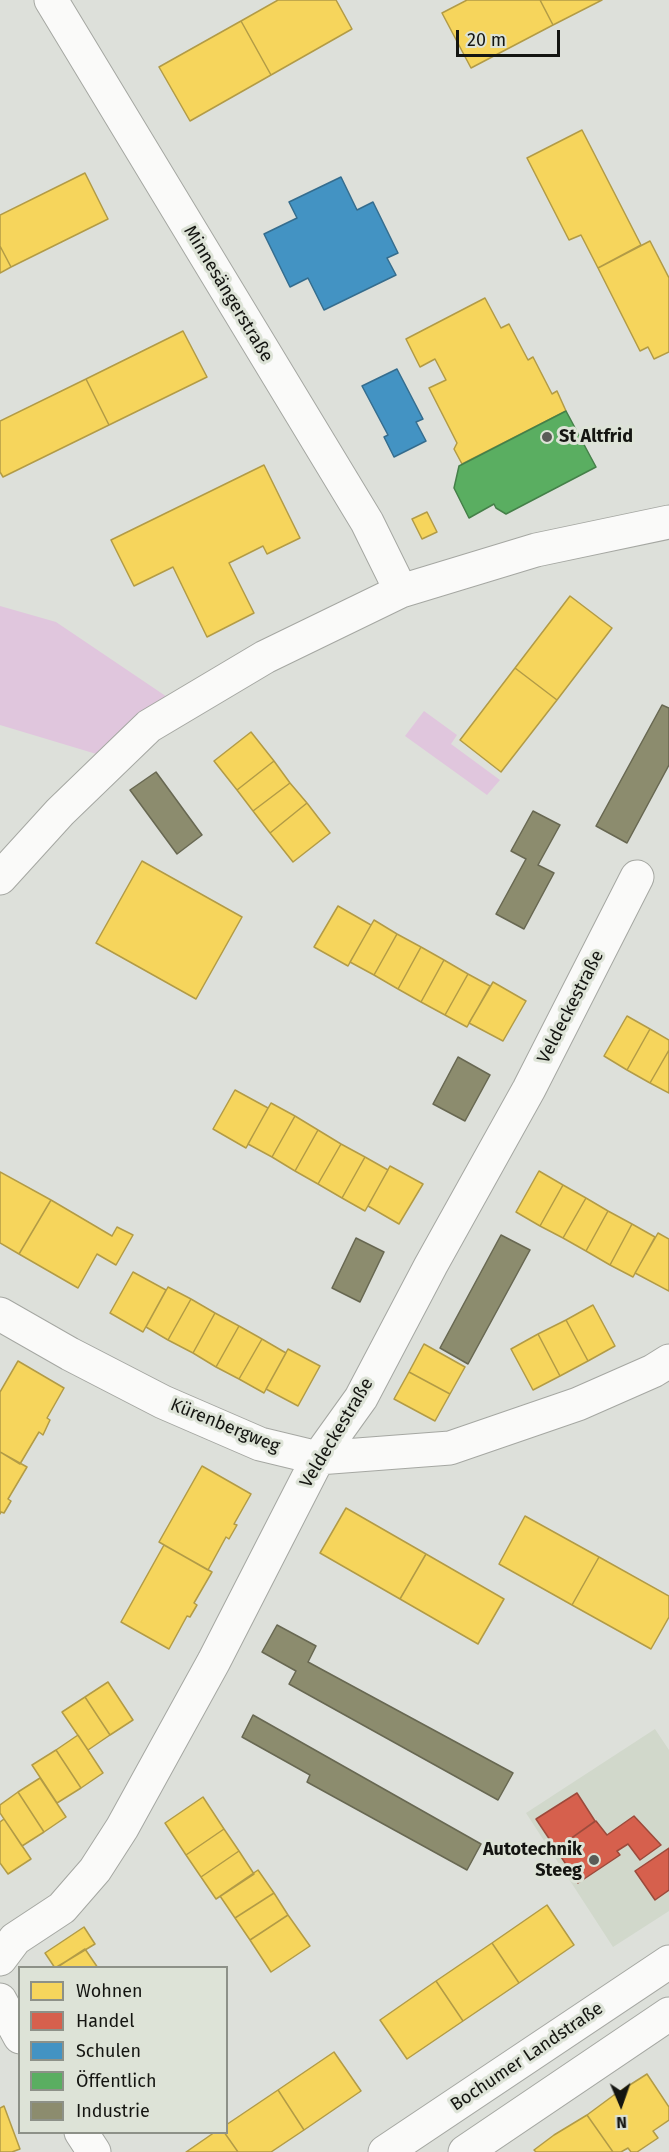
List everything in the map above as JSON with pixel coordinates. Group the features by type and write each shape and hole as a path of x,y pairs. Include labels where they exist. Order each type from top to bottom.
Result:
{"street":[{"name":"Minnesängerstraße","path":"51,0 367,522 401,591"},
{"path":"0,878 60,812 156,720 264,657 401,591 536,550 669,522"},
{"name":"Veldeckestraße","path":"0,1959 15,1939 62,1908 95,1870 122,1828 209,1672 318,1458 362,1398 430,1265 549,1051 637,877"},
{"name":"Kürenbergweg","path":"0,1314 70,1354 163,1402 260,1444 318,1458 450,1448 578,1404 653,1371 669,1361"},
{"name":"Bochumer Landstraße","path":"385,2152 669,1962"},
{"path":"0,2000 18,2033"},
{"path":"465,2152 669,2014"},
{"path":"82,2134 94,2152"}],"shaded area":[{"path":"0,606 56,622 179,705 113,759 0,725"},
{"path":"424,711 457,735 451,744 500,780 487,795 405,736"},
{"path":"655,1729 669,1750 669,1911 613,1947 526,1813"}],"building: Wohnen":[{"path":"278,0 336,0 352,29 271,75 241,21"},
{"path":"467,0 540,0 553,25 471,68 442,13"},
{"path":"540,0 602,0 553,25"},
{"path":"241,21 271,75 190,121 159,67"},
{"path":"582,130 641,245 598,268 581,235 569,240 527,158"},
{"path":"85,173 108,219 11,267 0,246 0,215"},
{"path":"650,241 669,278 669,352 654,359 648,347 640,351 598,268"},
{"path":"0,246 11,267 0,273"},
{"path":"485,298 501,328 509,324 528,360 533,357 552,394 557,391 566,411 462,464 454,449 457,443 429,388 446,380 435,359 420,367 406,339"},
{"path":"183,331 207,377 109,425 86,379"},
{"path":"86,379 109,425 3,477 0,472 0,421"},
{"path":"264,465 300,538 267,554 263,546 229,563 254,613 207,637 173,567 134,586 111,540"},
{"path":"427,512 437,532 422,539 412,519"},
{"path":"570,596 612,628 557,700 515,668"},
{"path":"515,668 557,700 501,772 460,740"},
{"path":"251,732 274,761 237,790 214,761"},
{"path":"274,761 290,783 253,811 237,790"},
{"path":"290,783 307,803 270,833 253,811"},
{"path":"307,803 330,833 293,862 270,833"},
{"path":"142,861 242,917 196,999 96,943"},
{"path":"338,906 371,925 348,966 314,947"},
{"path":"374,920 397,934 374,975 350,962"},
{"path":"397,934 421,947 398,989 374,975"},
{"path":"421,947 444,960 421,1002 398,989"},
{"path":"444,960 468,974 445,1015 421,1002"},
{"path":"468,974 490,986 467,1027 445,1015"},
{"path":"493,982 526,1001 503,1041 469,1023"},
{"path":"627,1016 650,1029 627,1070 604,1056"},
{"path":"650,1029 669,1040 669,1050 650,1083 627,1070"},
{"path":"669,1050 669,1093 650,1083"},
{"path":"235,1090 268,1108 246,1148 213,1129"},
{"path":"271,1103 295,1116 272,1157 248,1144"},
{"path":"295,1116 318,1130 295,1171 272,1157"},
{"path":"318,1130 341,1144 318,1184 295,1171"},
{"path":"341,1144 365,1157 342,1198 318,1184"},
{"path":"365,1157 388,1170 365,1211 342,1198"},
{"path":"390,1166 423,1184 399,1224 368,1206"},
{"path":"539,1171 563,1185 540,1226 516,1212"},
{"path":"0,1172 51,1200 19,1254 0,1243"},
{"path":"563,1185 586,1198 563,1238 540,1226"},
{"path":"586,1198 608,1211 586,1251 563,1238"},
{"path":"51,1200 112,1236 117,1227 133,1235 116,1265 97,1254 78,1288 19,1254"},
{"path":"608,1211 632,1224 610,1265 586,1251"},
{"path":"632,1224 655,1237 633,1277 610,1265"},
{"path":"658,1233 669,1239 669,1291 635,1273"},
{"path":"133,1272 166,1290 143,1332 110,1313"},
{"path":"168,1287 191,1299 168,1340 146,1327"},
{"path":"191,1299 215,1313 193,1353 168,1340"},
{"path":"593,1305 615,1346 588,1361 566,1320"},
{"path":"215,1313 239,1326 216,1367 193,1353"},
{"path":"566,1320 588,1361 560,1376 538,1334"},
{"path":"239,1326 262,1339 239,1379 216,1367"},
{"path":"538,1334 560,1376 533,1390 511,1349"},
{"path":"262,1339 286,1353 264,1393 239,1379"},
{"path":"424,1344 465,1367 450,1394 409,1372"},
{"path":"288,1349 320,1366 298,1406 266,1389"},
{"path":"18,1361 64,1388 47,1418 50,1420 43,1435 39,1432 20,1464 0,1452 0,1392"},
{"path":"409,1372 450,1394 435,1421 394,1399"},
{"path":"0,1452 27,1467 8,1499 11,1501 4,1513 0,1514"},
{"path":"202,1466 251,1494 234,1524 237,1525 229,1539 226,1537 208,1570 159,1542"},
{"path":"346,1508 426,1554 400,1599 320,1553"},
{"path":"525,1516 599,1557 572,1605 499,1564"},
{"path":"164,1545 212,1572 194,1603 197,1605 190,1617 187,1616 169,1649 121,1622"},
{"path":"426,1554 504,1599 478,1644 400,1599"},
{"path":"599,1557 669,1596 669,1617 651,1649 572,1605"},
{"path":"108,1682 133,1720 110,1735 85,1697"},
{"path":"85,1697 110,1735 88,1750 62,1712"},
{"path":"78,1735 103,1773 81,1788 56,1750"},
{"path":"56,1750 81,1788 57,1803 32,1765"},
{"path":"40,1778 66,1817 44,1832 18,1792"},
{"path":"18,1792 44,1832 22,1846 0,1813 0,1805"},
{"path":"203,1797 224,1829 186,1855 165,1823"},
{"path":"4,1819 31,1859 8,1874 0,1863 0,1822"},
{"path":"224,1829 239,1851 201,1877 186,1855"},
{"path":"239,1851 254,1874 216,1899 201,1877"},
{"path":"258,1870 274,1893 235,1918 220,1896"},
{"path":"274,1893 288,1915 250,1940 235,1918"},
{"path":"547,1905 574,1945 519,1983 492,1943"},
{"path":"288,1915 310,1946 271,1972 250,1940"},
{"path":"84,1927 95,1944 58,1966 54,1966 45,1953"},
{"path":"492,1943 519,1983 463,2021 436,1981"},
{"path":"85,1949 97,1966 59,1966"},
{"path":"436,1981 463,2021 407,2059 380,2020"},
{"path":"334,2052 361,2091 304,2130 278,2090"},
{"path":"647,2074 669,2107 669,2120 653,2131 658,2138 637,2152 631,2152 628,2148 621,2152 613,2152 587,2115"},
{"path":"278,2090 304,2130 271,2152 238,2152 225,2134 228,2134 228,2124"},
{"path":"4,2106 20,2149 12,2152 0,2152 0,2108"},
{"path":"587,2115 613,2152 536,2152 534,2150 554,2135"},
{"path":"212,2134 225,2134 238,2152 186,2152"}],"building: Handel":[{"path":"577,1793 595,1821 556,1849 536,1819"},
{"path":"634,1816 661,1845 640,1860 628,1844 617,1851 620,1855 578,1883 556,1849 596,1821 607,1835"},
{"path":"669,1848 669,1890 655,1900 635,1871"}],"building: Schulen":[{"path":"341,177 357,210 373,202 398,253 387,258 396,275 324,310 308,278 290,287 264,234 297,218 289,202"},
{"path":"397,369 423,419 416,422 426,441 394,457 384,437 388,435 362,386"}],"building: Öffentlich":[{"name":"St Altfrid","path":"566,411 596,467 506,514 494,504 469,518 454,488 459,466"}],"building: Industrie":[{"path":"662,705 669,708 669,765 627,843 596,826"},
{"path":"156,772 202,835 177,854 130,790"},
{"path":"533,811 560,825 538,865 554,873 524,929 496,914 526,859 511,851"},
{"path":"458,1057 490,1075 465,1121 433,1104"},
{"path":"501,1235 530,1250 468,1364 440,1348"},
{"path":"356,1238 384,1252 360,1302 332,1288"},
{"path":"277,1625 316,1646 308,1662 513,1773 498,1800 289,1684 296,1671 262,1652"},
{"path":"253,1715 481,1844 467,1870 307,1782 310,1775 242,1737"}],"place":[{"name":"St Altfrid","path":"547,437"},
{"name":"Autotechnik Steeg","path":"594,1860"}]}
